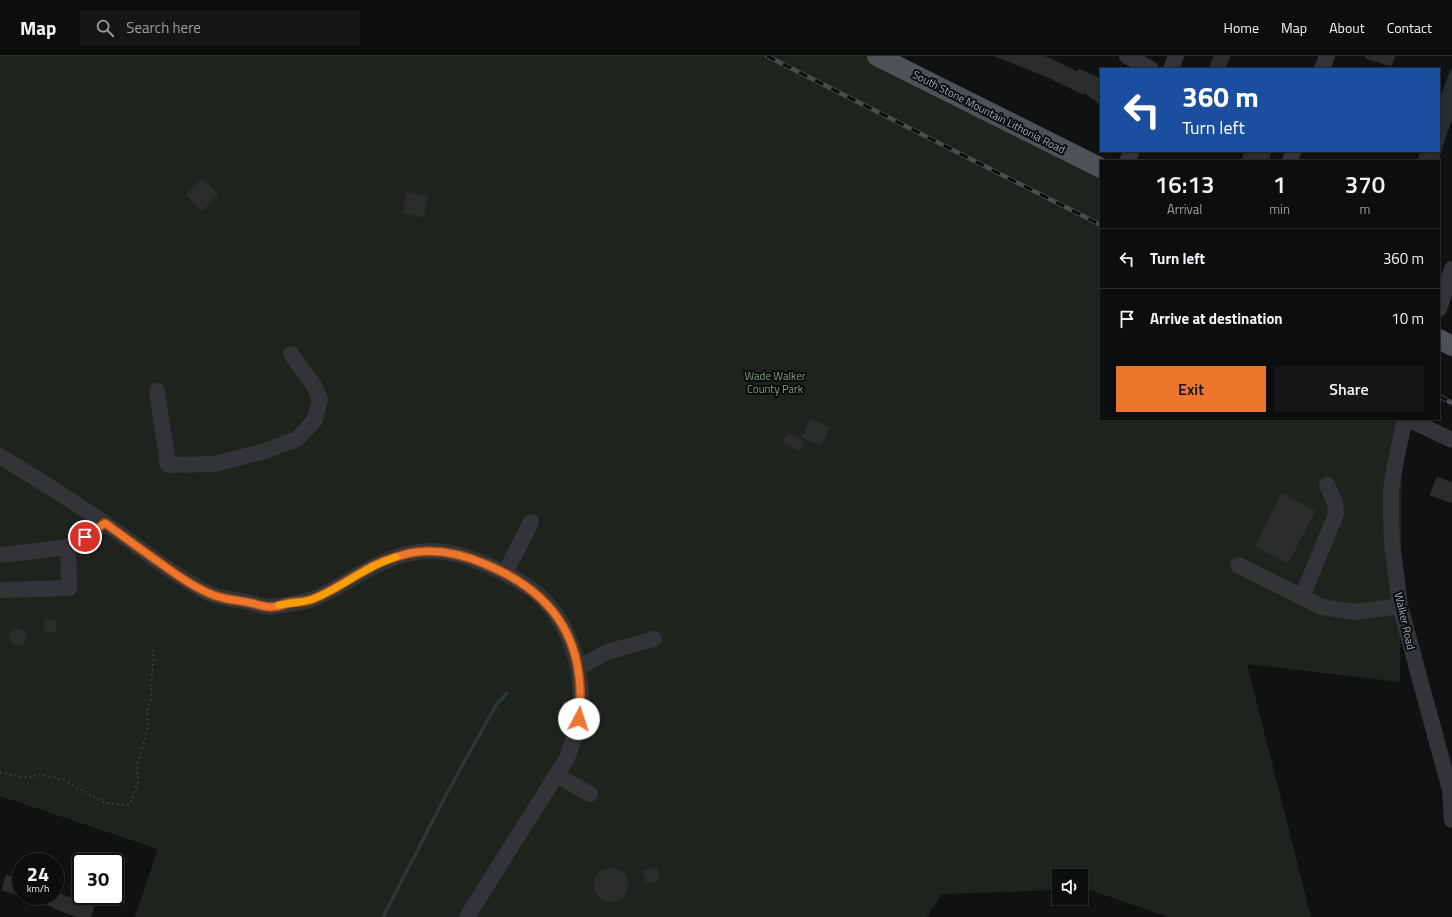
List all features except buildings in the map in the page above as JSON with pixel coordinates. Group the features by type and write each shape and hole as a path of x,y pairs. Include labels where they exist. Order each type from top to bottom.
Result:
{"main road":[{"name":"South Stone Mountain Lithonia Road","path":"876,56 1100,168"},
{"path":"1440,340 1452,346"}],"street":[{"path":"1127,56 1149,68"},
{"path":"1171,68 1176,56"},
{"path":"1322,68 1327,56"},
{"path":"1440,306 1452,269"},
{"path":"157,391 168,465 215,464 265,451 297,439 315,420 320,399 313,384 291,354"},
{"name":"Walker Road","path":"1405,420 1391,489 1392,543 1400,606 1450,790 1452,820"},
{"path":"1410,420 1452,440"},
{"path":"0,456 105,523 183,579 213,595 270,607 312,599 378,563 411,553 428,551 461,555 492,566 516,579 537,594 549,606 559,620 574,651 578,668 581,702 579,719 567,758 467,917"},
{"path":"1302,597 1336,514 1335,503 1327,485"},
{"path":"504,573 531,522"},
{"path":"0,555 68,547 105,523"},
{"path":"0,590 69,588 68,547"},
{"path":"1238,565 1322,607 1354,612 1400,606"},
{"path":"578,668 607,652 654,639"},
{"path":"556,775 590,794"}],"path":[{"path":"0,772 28,778 39,774 53,777 66,781 103,802 120,805 130,804 138,783 137,766 148,727 147,712 151,699 154,660 152,650"}],"green space":[{"name":"Wade Walker County Park","path":"0,56 901,56 1100,162 1100,420 1407,420 1402,435 1400,682 1247,664 1311,917 1169,917 1088,889 1088,869 1052,869 1052,890 942,894 927,917 135,917 158,849 0,796"}],"waterway":[{"path":"383,917 446,795 496,705 507,693"}],"railway":[{"path":"767,56 1100,224"},
{"path":"1440,397 1452,403"}],"slow traffic":[{"path":"279,605 312,599 378,563 396,557"}],"route":[{"path":"85,537 105,523 183,579 213,595 270,607 312,599 378,563 411,553 428,551 461,555 476,560 492,566 516,579 537,594 549,606 559,620 574,651 578,668 581,702 579,719"}]}
